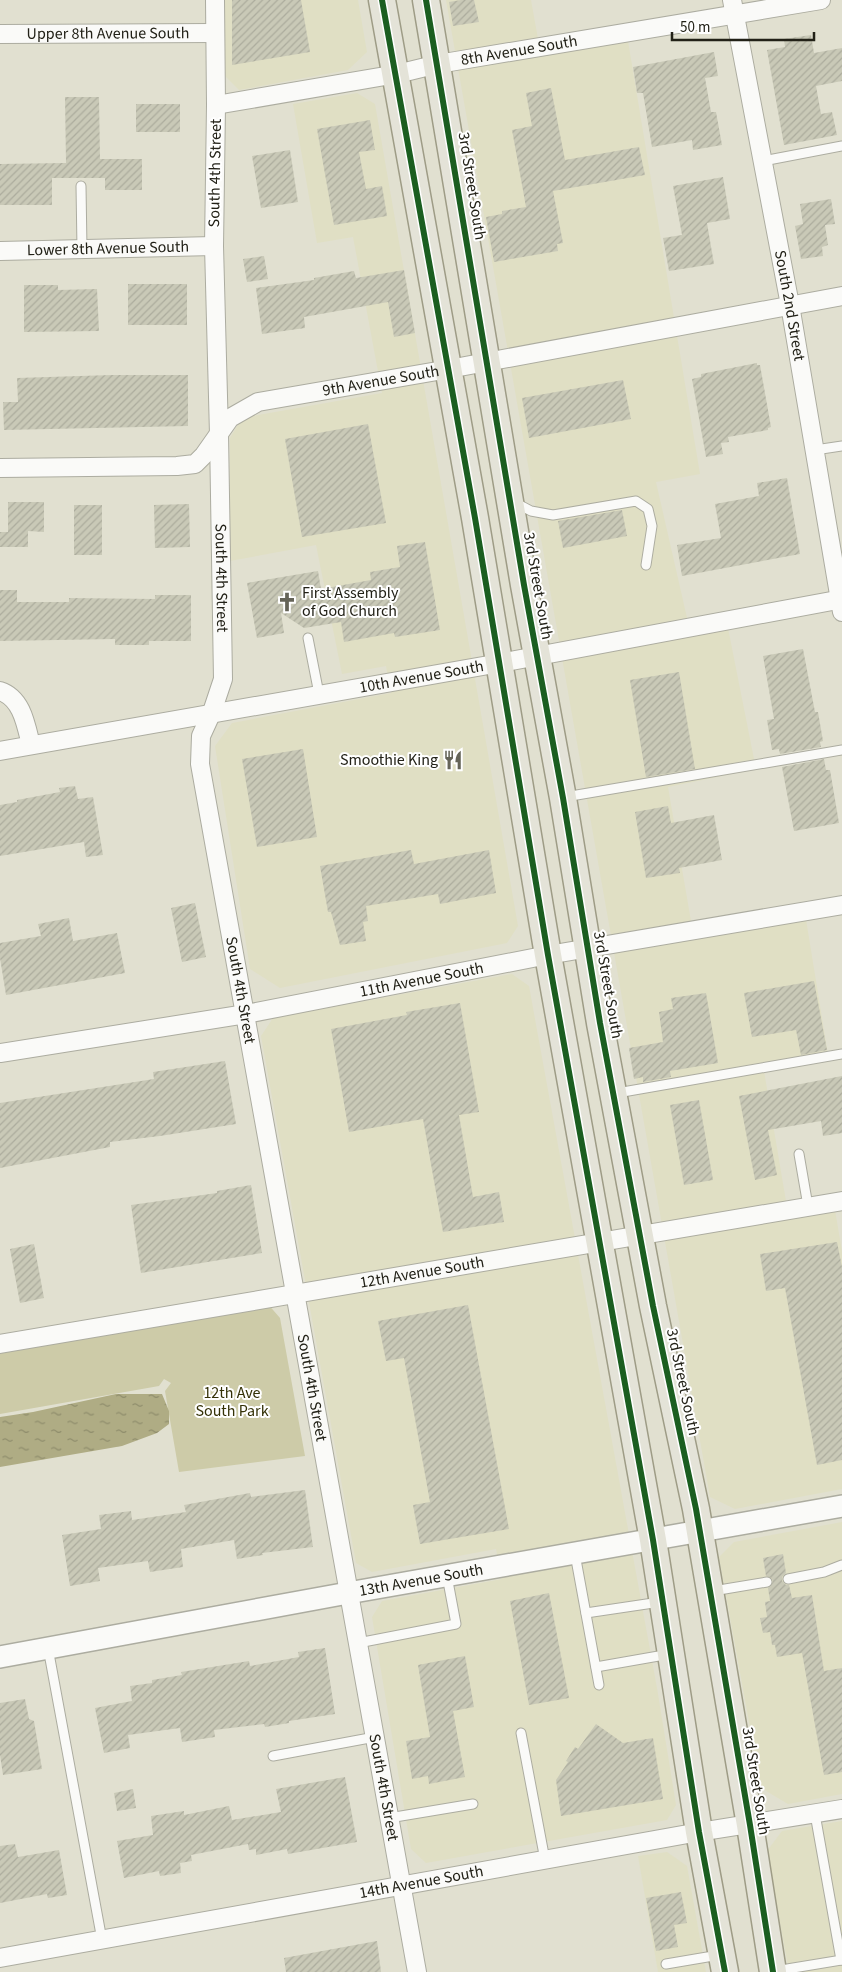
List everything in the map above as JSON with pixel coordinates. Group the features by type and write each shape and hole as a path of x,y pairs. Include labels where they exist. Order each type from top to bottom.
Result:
{"main road":[{"path":"382,0 449,369 548,956 653,1540 699,1832 724,1963"},
{"name":"3rd Street South","path":"426,0 536,656 563,798 639,1234 700,1531 750,1825 772,1972"}],"street":[{"name":"South 4th Street","path":"215,0 214,246 223,679 212,712 201,736 200,764 417,1972"},
{"name":"8th Avenue South","path":"216,104 396,74 438,64 734,8 821,0"},
{"name":"South 2nd Street","path":"734,8 790,305 841,604"},
{"name":"Upper 8th Avenue South","path":"0,34 215,33"},
{"name":"Lower 8th Avenue South","path":"0,251 214,246"},
{"name":"9th Avenue South","path":"0,468 176,466 196,464 230,418 258,402 449,369 842,296"},
{"name":"10th Avenue South","path":"0,751 212,712 841,604"},
{"path":"0,691 13,697 24,719 31,745"},
{"name":"11th Avenue South","path":"0,1053 246,1014 548,956 842,905"},
{"name":"12th Avenue South","path":"0,1344 842,1201"},
{"name":"13th Avenue South","path":"0,1657 348,1593 842,1506"},
{"name":"14th Avenue South","path":"0,1958 699,1832 842,1809"}],"lane":[{"path":"763,161 842,146"},
{"path":"81,186 82,249"},
{"path":"814,450 842,446"},
{"path":"510,500 531,511 552,515 636,501 648,509 652,526 646,565"},
{"path":"308,638 318,694"},
{"path":"563,798 842,750"},
{"path":"614,1094 842,1054"},
{"path":"799,1154 808,1206"},
{"path":"574,1553 600,1685"},
{"path":"788,1579 824,1572 842,1565"},
{"path":"358,1642 456,1624 447,1576"},
{"path":"710,1591 767,1582"},
{"path":"586,1613 663,1602"},
{"path":"48,1648 102,1940"},
{"path":"596,1666 671,1654"},
{"path":"521,1733 545,1860"},
{"path":"273,1756 375,1738"},
{"path":"389,1818 473,1804"},
{"path":"772,1972 841,1960 815,1814"},
{"path":"666,1964 724,1963"}],"shaded area":[{"path":"221,0 358,0 367,52 348,70 239,90 223,74"},
{"path":"446,0 531,0 540,50 627,35 700,474 656,482 690,631 727,623 756,769 668,787 692,927 804,907 829,1061 764,1071 788,1213 834,1205 842,1251 842,1489 735,1509 710,1497"},
{"path":"357,93 375,104 518,926 507,943 280,988 250,969 215,746 232,723 391,693 386,666 342,674 316,545 230,561 230,438 242,418 382,393 353,237 317,243 293,104"},
{"path":"512,974 529,986 657,1688 676,1805 667,1820 426,1863 411,1849 372,1617 382,1601 502,1579 496,1549 372,1572 356,1563 261,1036 273,1018"},
{"path":"842,1522 842,1794 788,1804 761,1788 719,1557 734,1542"},
{"path":"842,1821 842,1972 789,1972 767,1851 782,1831"},
{"path":"667,1852 687,1866 706,1972 658,1972 638,1856"}],"green space":[{"name":"12th Ave South Park","path":"267,1303 280,1318 305,1456 179,1472 165,1391 171,1383 164,1379 159,1386 0,1414 0,1349"}],"water":[{"path":"116,1394 162,1394 169,1411 169,1424 157,1433 122,1446 0,1467 0,1417 33,1412"}],"building":[{"path":"232,0 301,0 310,52 232,65"},
{"path":"474,0 479,22 453,26 449,2"},
{"path":"811,35 814,53 842,48 842,81 816,86 821,114 832,112 837,135 784,145 767,50 785,47 784,39"},
{"path":"714,52 718,76 705,78 711,112 716,112 722,145 693,150 692,140 652,147 643,93 637,93 633,67"},
{"path":"551,88 565,160 639,147 645,175 553,191 563,243 557,244 558,251 494,262 486,217 502,214 502,211 526,207 512,130 532,126 526,93"},
{"path":"65,97 99,97 100,159 142,159 142,190 105,190 105,178 52,178 52,205 0,205 0,164 66,163"},
{"path":"136,104 180,104 180,132 136,132"},
{"path":"370,120 375,150 359,152 366,189 382,186 387,216 334,225 317,129"},
{"path":"290,150 298,202 261,208 252,156"},
{"path":"723,177 730,219 707,223 714,264 669,271 663,238 682,235 673,186"},
{"path":"831,199 835,224 825,225 828,245 822,247 823,256 801,259 795,226 803,224 800,204"},
{"path":"264,256 268,279 247,282 243,259"},
{"path":"404,270 415,333 394,337 388,302 304,317 305,328 262,334 256,288 314,280 314,278 354,271 356,278"},
{"path":"128,284 187,284 187,325 128,325"},
{"path":"24,285 58,285 58,290 97,289 99,331 24,332"},
{"path":"757,363 757,365 760,365 771,427 768,430 728,437 729,442 721,443 723,454 706,457 692,379 701,377 701,374"},
{"path":"188,375 188,426 4,430 3,402 18,402 17,378"},
{"path":"623,380 631,419 529,438 522,398"},
{"path":"368,424 386,523 302,537 285,439"},
{"path":"787,478 800,554 682,576 677,545 721,538 715,504 759,496 757,483"},
{"path":"8,502 44,502 44,532 28,531 28,547 0,547 0,532 8,532"},
{"path":"189,504 190,547 155,548 154,505"},
{"path":"74,505 102,505 102,555 74,555"},
{"path":"622,510 627,536 563,548 558,521"},
{"path":"425,542 440,630 395,637 394,633 344,642 341,622 304,628 281,613 284,633 257,638 247,583 318,571 321,589 371,580 370,572 400,567 397,546"},
{"path":"0,590 17,590 17,602 69,602 69,598 155,599 155,595 191,595 191,641 149,641 149,645 115,645 115,639 0,641"},
{"path":"803,649 815,712 818,712 823,741 820,742 821,747 780,754 779,749 772,750 767,720 774,719 763,656"},
{"path":"679,672 695,769 646,777 630,680"},
{"path":"303,749 317,837 257,847 242,759"},
{"path":"824,759 826,770 830,770 839,823 794,831 782,767"},
{"path":"75,786 78,799 93,797 103,855 86,857 84,842 0,856 0,805 60,792 59,788"},
{"path":"668,806 671,823 714,815 722,860 679,868 680,873 646,878 635,812"},
{"path":"411,850 414,864 489,850 496,893 440,904 438,894 366,906 368,921 363,922 366,941 340,945 331,912 328,912 320,866"},
{"path":"195,903 206,957 182,962 171,908"},
{"path":"69,918 73,941 117,933 125,973 6,995 0,958 0,943 41,936 38,924"},
{"path":"814,981 827,1050 801,1055 796,1030 752,1037 744,993"},
{"path":"706,993 718,1063 670,1071 671,1077 643,1082 643,1077 634,1079 629,1048 663,1042 659,1012 673,1009 671,998"},
{"path":"460,1003 479,1112 459,1115 473,1197 499,1192 504,1222 443,1232 423,1119 349,1132 331,1029 407,1015 406,1012"},
{"path":"225,1061 236,1124 110,1142 110,1147 0,1168 0,1103 154,1079 153,1072"},
{"path":"842,1076 842,1133 823,1136 821,1121 768,1130 777,1175 755,1180 739,1096"},
{"path":"699,1100 713,1180 684,1185 670,1105"},
{"path":"251,1185 262,1253 141,1273 131,1205 217,1193 217,1191"},
{"path":"837,1242 842,1267 842,1460 817,1465 785,1288 766,1291 760,1254"},
{"path":"34,1244 44,1298 20,1303 10,1249"},
{"path":"468,1305 509,1529 420,1544 413,1505 430,1502 404,1358 386,1361 378,1321"},
{"path":"305,1490 313,1547 262,1553 263,1555 237,1559 234,1540 181,1549 183,1567 150,1572 148,1561 98,1568 100,1581 70,1586 62,1535 101,1529 99,1515 131,1511 132,1520 186,1512 184,1505 250,1493 251,1497"},
{"path":"783,1554 786,1573 782,1577 782,1581 789,1585 792,1598 812,1595 824,1671 842,1668 842,1772 824,1775 802,1653 777,1657 775,1645 772,1645 770,1632 763,1633 760,1618 767,1617 765,1602 770,1601 768,1588 773,1581 766,1576 763,1558"},
{"path":"549,1593 569,1698 529,1705 510,1601"},
{"path":"325,1648 335,1714 289,1721 289,1723 265,1727 264,1724 214,1730 215,1737 182,1742 180,1728 128,1735 130,1748 104,1753 95,1708 132,1701 130,1686 152,1683 152,1680 182,1675 181,1672 249,1661 250,1666 299,1657 298,1652"},
{"path":"465,1656 474,1707 453,1711 465,1777 429,1784 428,1776 412,1779 406,1741 430,1737 418,1665"},
{"path":"25,1699 29,1719 34,1721 42,1769 3,1775 0,1755 0,1703"},
{"path":"596,1724 623,1743 653,1738 663,1799 561,1816 556,1780 575,1747 578,1749"},
{"path":"345,1777 357,1842 288,1854 287,1849 256,1855 256,1849 249,1850 248,1844 191,1855 192,1861 180,1863 181,1873 160,1876 159,1871 124,1878 117,1841 153,1835 151,1816 184,1811 184,1815 229,1806 232,1820 281,1812 276,1789"},
{"path":"133,1789 136,1808 117,1811 114,1793"},
{"path":"15,1844 18,1857 59,1850 67,1895 48,1898 47,1894 0,1903 0,1846"},
{"path":"681,1892 687,1923 674,1925 678,1947 656,1951 646,1898"},
{"path":"377,1941 381,1972 286,1972 284,1958"}],"cycle path":[{"path":"382,0 475,518 548,955 653,1540 699,1832 725,1972"},
{"path":"426,0 600,1023 653,1306 696,1509 773,1972"}],"place":[{"name":"First Assembly of God Church","path":"287,602"},
{"name":"Smoothie King","path":"453,760"}]}
